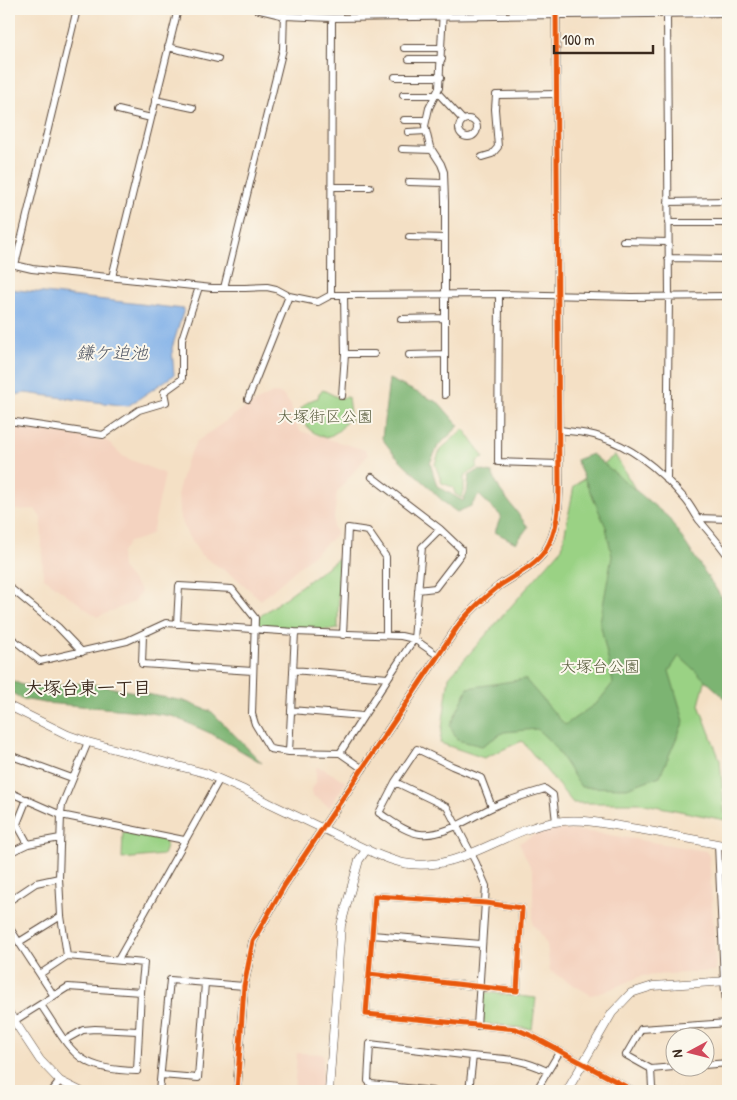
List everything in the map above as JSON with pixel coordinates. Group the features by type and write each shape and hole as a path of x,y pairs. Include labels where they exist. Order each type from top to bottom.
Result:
{"street":[{"path":"77,9 12,265 32,269 199,287 267,287 289,296 318,302 331,295 557,294 631,297 728,296"},
{"path":"112,277 178,9"},
{"path":"256,9 332,18 443,18 556,12 728,13"},
{"path":"381,17 386,9"},
{"path":"443,9 441,77 437,93 429,108 426,131 432,150 444,172 445,395"},
{"path":"224,288 283,49 284,12"},
{"path":"237,1091 244,986 253,941 284,886 460,623 477,604 534,563 545,551 557,523 559,510 559,464 556,12"},
{"path":"667,13 669,296 667,480"},
{"path":"331,295 332,18"},
{"path":"168,47 218,59"},
{"path":"404,48 442,48"},
{"path":"409,58 442,59"},
{"path":"395,77 441,77"},
{"path":"403,95 437,93 463,120"},
{"path":"482,157 492,154 498,147 495,109 496,95 557,94"},
{"path":"155,100 193,108"},
{"path":"118,110 151,118"},
{"path":"404,120 426,120"},
{"path":"408,132 426,131"},
{"path":"402,149 432,150"},
{"path":"409,182 444,182"},
{"path":"332,187 370,187"},
{"path":"668,202 728,202"},
{"path":"668,223 728,223"},
{"path":"409,237 445,238"},
{"path":"622,242 668,242"},
{"path":"668,258 728,259"},
{"path":"9,421 103,435 139,410 166,402 164,392 182,379 182,339 199,287"},
{"path":"499,294 498,462 559,464"},
{"path":"342,396 345,354 344,295"},
{"path":"248,399 289,296"},
{"path":"402,318 445,318"},
{"path":"345,354 374,354"},
{"path":"409,355 445,354"},
{"path":"558,430 587,433 611,441 634,453 667,480 685,499 728,556"},
{"path":"372,477 440,529 460,547 461,554 435,588 418,590"},
{"path":"698,518 728,519"},
{"path":"343,635 348,528 368,531 386,557 386,635"},
{"path":"340,753 414,639 422,547 440,529"},
{"path":"177,624 179,586 232,589 255,618 252,714 255,724 270,749 290,752 340,753 363,769"},
{"path":"9,588 58,628 82,652"},
{"path":"9,636 40,661 127,641 166,623 343,635 401,636 414,639 437,656"},
{"path":"290,752 295,632"},
{"path":"143,635 142,664 253,671"},
{"path":"293,670 388,678"},
{"path":"9,706 68,735 88,742 205,773 391,860 409,864 427,865 441,863 526,829 556,822 593,821 728,846"},
{"path":"291,710 363,716"},
{"path":"67,956 60,916 61,815 62,805 88,742"},
{"path":"492,807 481,778 417,749 395,782 379,813 407,831 431,834 457,826 492,807 516,797 546,788 553,795 556,822"},
{"path":"9,755 72,778"},
{"path":"118,960 218,780"},
{"path":"395,782 447,806 486,886 477,1026"},
{"path":"9,792 61,815 184,840"},
{"path":"27,799 18,824 28,844"},
{"path":"9,853 28,844 60,838"},
{"path":"664,1068 651,1069 626,1056 642,1029 728,1023 725,919 718,844"},
{"path":"329,1091 341,925 359,860 367,849"},
{"path":"9,901 36,883 59,878"},
{"path":"369,974 517,992 522,908 486,903 374,896 366,1014 516,1029 584,1063 625,1089 634,1091"},
{"path":"19,942 60,916"},
{"path":"9,927 54,996"},
{"path":"372,935 481,944"},
{"path":"40,974 67,956 144,963 138,1031 137,1071 96,1066 82,1060 74,1054 40,1004"},
{"path":"159,1091 170,980 244,986"},
{"path":"567,1091 612,1013 630,993 653,986 726,981"},
{"path":"161,1075 198,1078 205,983"},
{"path":"14,1021 68,987 141,992"},
{"path":"9,1013 40,1060 60,1081 80,1091"},
{"path":"65,1040 83,1030 138,1031"},
{"path":"433,1091 371,1084 368,1081 370,1044 473,1056 502,1057 520,1061 547,1071"},
{"path":"536,1091 560,1051"},
{"path":"470,1091 473,1056"},
{"path":"714,1065 728,1064"},
{"path":"651,1069 652,1088 655,1091"},
{"path":"52,1091 60,1081"}],"shaded area":[{"path":"273,393 282,394 291,405 294,421 300,431 366,450 368,455 337,492 333,527 336,535 261,600 236,578 201,555 187,534 179,513 178,491 186,462 196,442 247,406"},
{"path":"9,425 107,441 124,457 165,474 152,533 146,537 129,542 121,554 122,568 141,591 134,602 97,617 43,577 41,518 35,509 15,510 9,515"},
{"path":"316,767 324,769 346,782 330,807 312,795 311,791 316,782"},
{"path":"558,829 598,833 706,851 709,855 716,971 641,976 604,992 591,995 550,971 547,945 533,925 533,872 519,843 537,833"},
{"path":"297,1053 323,1054 321,1091 294,1091"}],"green space":[{"path":"389,379 439,403 459,426 438,446 430,463 437,486 463,501 467,492 469,476 479,470 492,473 500,490 528,527 516,543 495,532 501,516 479,495 471,506 457,512 444,502 387,445 382,438"},
{"name":"大塚街区公園","path":"323,390 339,398 348,397 351,421 346,421 340,429 326,438 308,428 300,410 308,402 318,398 319,393"},
{"path":"464,429 484,458 477,461 477,467 464,477 462,498 455,494 453,487 442,483 435,464 440,450"},
{"path":"592,454 668,517 728,607 728,701 679,656 669,671 684,721 660,776 627,788 581,787 553,744 537,729 504,732 482,746 457,740 450,726 468,688 525,679 565,725 598,702 613,683 600,622 612,556 606,527 576,460"},
{"name":"大塚台公園","path":"615,455 654,521 720,622 699,705 720,760 725,820 640,803 573,803 522,741 484,758 440,743 449,677 562,548 574,486"},
{"path":"339,558 338,629 258,626 259,617"},
{"path":"9,679 22,685 51,686 86,683 184,701 212,712 262,763 212,734 172,716 22,699 9,691"},
{"path":"123,832 162,838 166,842 163,855 122,859"},
{"path":"483,992 536,998 532,1029 480,1023"}],"water":[{"name":"鎌ケ迫池","path":"9,289 184,309 172,348 174,375 128,406 25,393 9,396"}],"cycle path":[{"path":"237,1091 244,986 253,941 284,886 460,623 494,590 541,557 553,535 558,510 559,484 556,9"},
{"path":"369,974 517,991 522,908 486,903 375,896 372,941 369,970 366,1014 516,1029 634,1091"}],"district":[{"name":"大塚台東一丁目","path":"88,687"}]}
